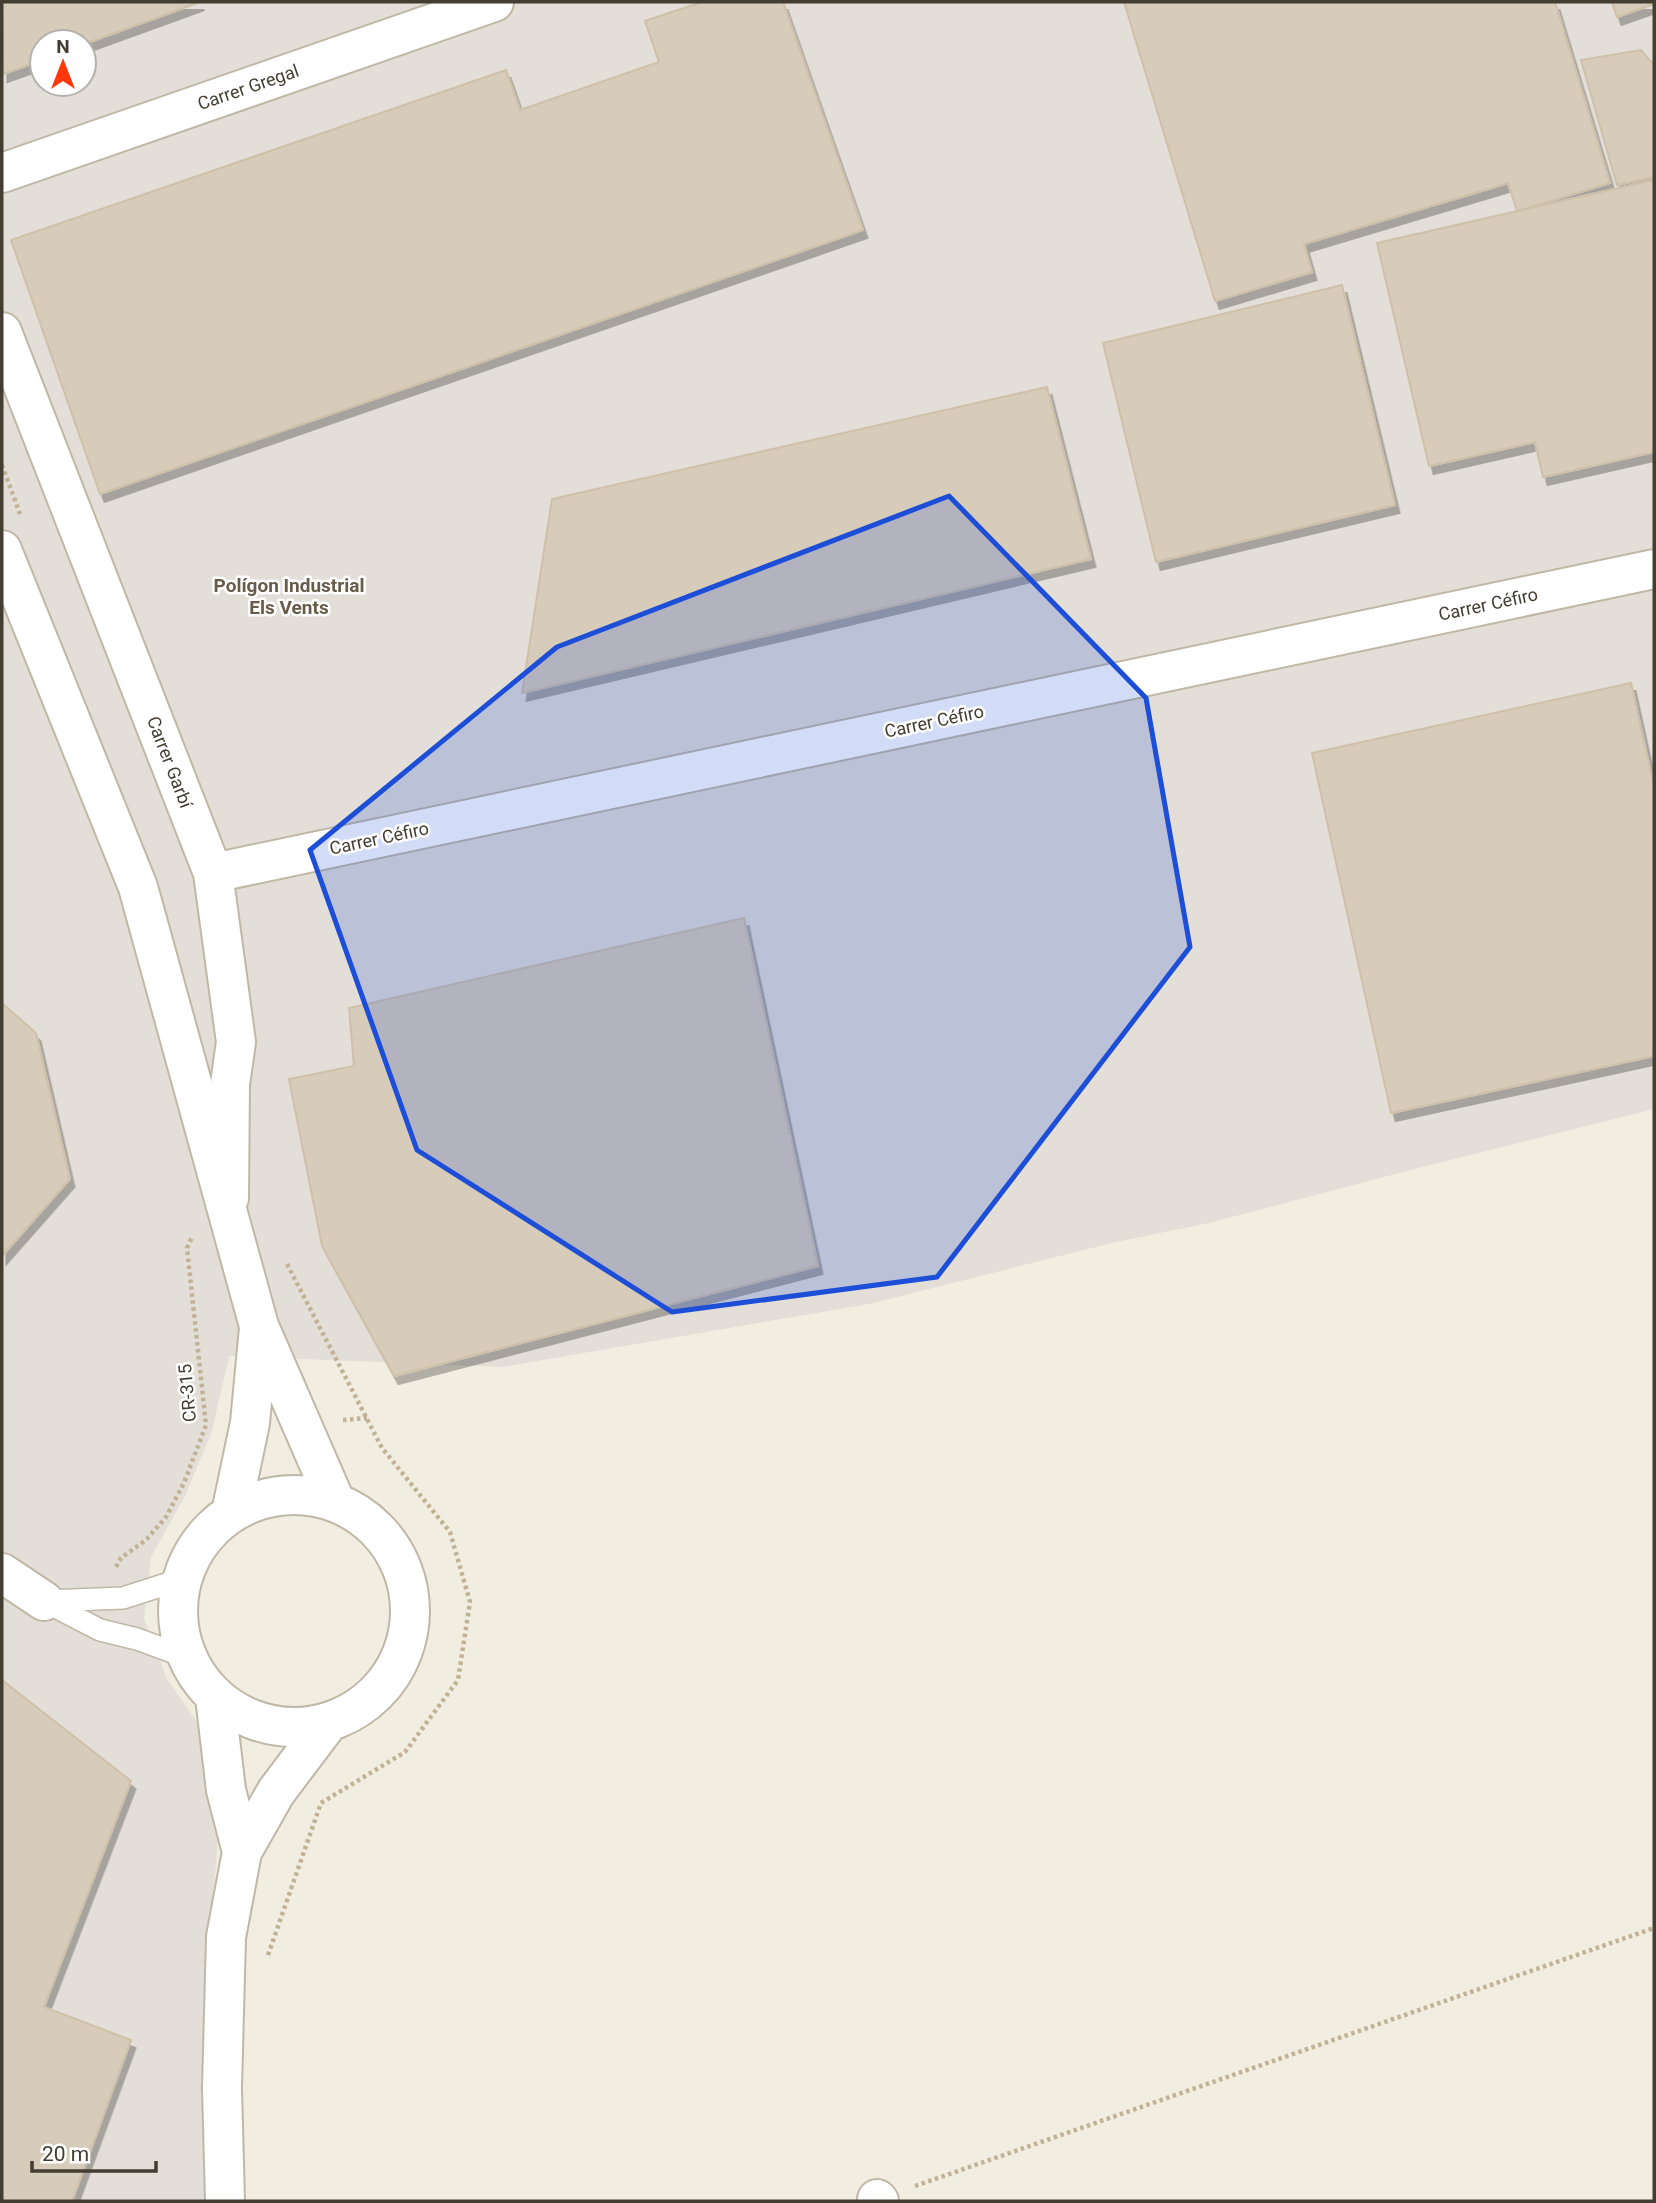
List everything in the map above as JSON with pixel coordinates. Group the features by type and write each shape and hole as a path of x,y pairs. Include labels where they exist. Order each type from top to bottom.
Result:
{"street":[{"name":"Carrer Gregal","path":"2,173 494,2"},
{"name":"Carrer Garbí","path":"2,332 213,873 236,1042 230,1084 229,1215"},
{"path":"2,550 138,887 259,1326 335,1501"},
{"name":"Carrer Céfiro","path":"213,873 1654,569"},
{"path":"231,1513 250,1423 259,1326"},
{"path":"300,1494 335,1501 367,1519 392,1546 408,1579 412,1615 405,1651 387,1683 361,1707 328,1723 288,1728 248,1718 215,1696 199,1679 186,1657 177,1619 182,1579 192,1553 209,1531 231,1513 264,1498 300,1494"},
{"path":"2,1573 44,1601"},
{"path":"215,1696 226,1790 242,1852"},
{"path":"225,2201 222,2088 226,1937 242,1852 276,1792 328,1723"}],"lane":[{"path":"44,1601 124,1598 182,1579"},
{"path":"44,1601 100,1630 137,1639 186,1657"}],"path":[{"name":"CR-315","path":"99,1599 121,1558 146,1540 166,1517 184,1483 206,1425 187,1248 191,1238 229,1215"},
{"path":"878,2200 1654,1928"}],"highlighted area":[{"path":"949,496 1146,698 1190,947 937,1277 672,1312 417,1150 310,850 557,647"}],"shaded area":[{"path":"2,2 1654,2 1654,1109 1209,1223 1116,1242 869,1304 502,1367 229,1356 212,1431 185,1496 151,1557 144,1619 167,1679 204,1732 218,1840 203,2010 208,2201 2,2201"}],"building":[{"path":"2,2 200,2 98,39 98,28 28,28 28,65 3,74"},
{"path":"702,2 783,2 863,230 100,494 11,240 506,70 520,110 659,62 645,21"},
{"path":"1124,2 1555,2 1610,183 1517,211 1508,183 1304,244 1312,272 1215,301"},
{"path":"1612,2 1654,2 1654,4 1617,17"},
{"path":"1641,50 1654,65 1654,177 1617,185 1581,60"},
{"path":"1654,180 1654,452 1543,477 1535,442 1429,466 1377,243"},
{"path":"1342,285 1395,505 1156,562 1103,343"},
{"path":"1047,387 1091,559 522,693 552,499"},
{"path":"1631,683 1654,787 1654,1056 1391,1113 1312,753"},
{"path":"744,918 818,1266 394,1376 322,1246 289,1079 354,1066 349,1008"},
{"path":"2,1003 36,1033 70,1179 2,1256"},
{"path":"2,1680 131,1781 44,2007 131,2040 72,2201 2,2201"}],"district":[{"name":"Polígon Industrial Els Vents","path":"289,596"}]}
